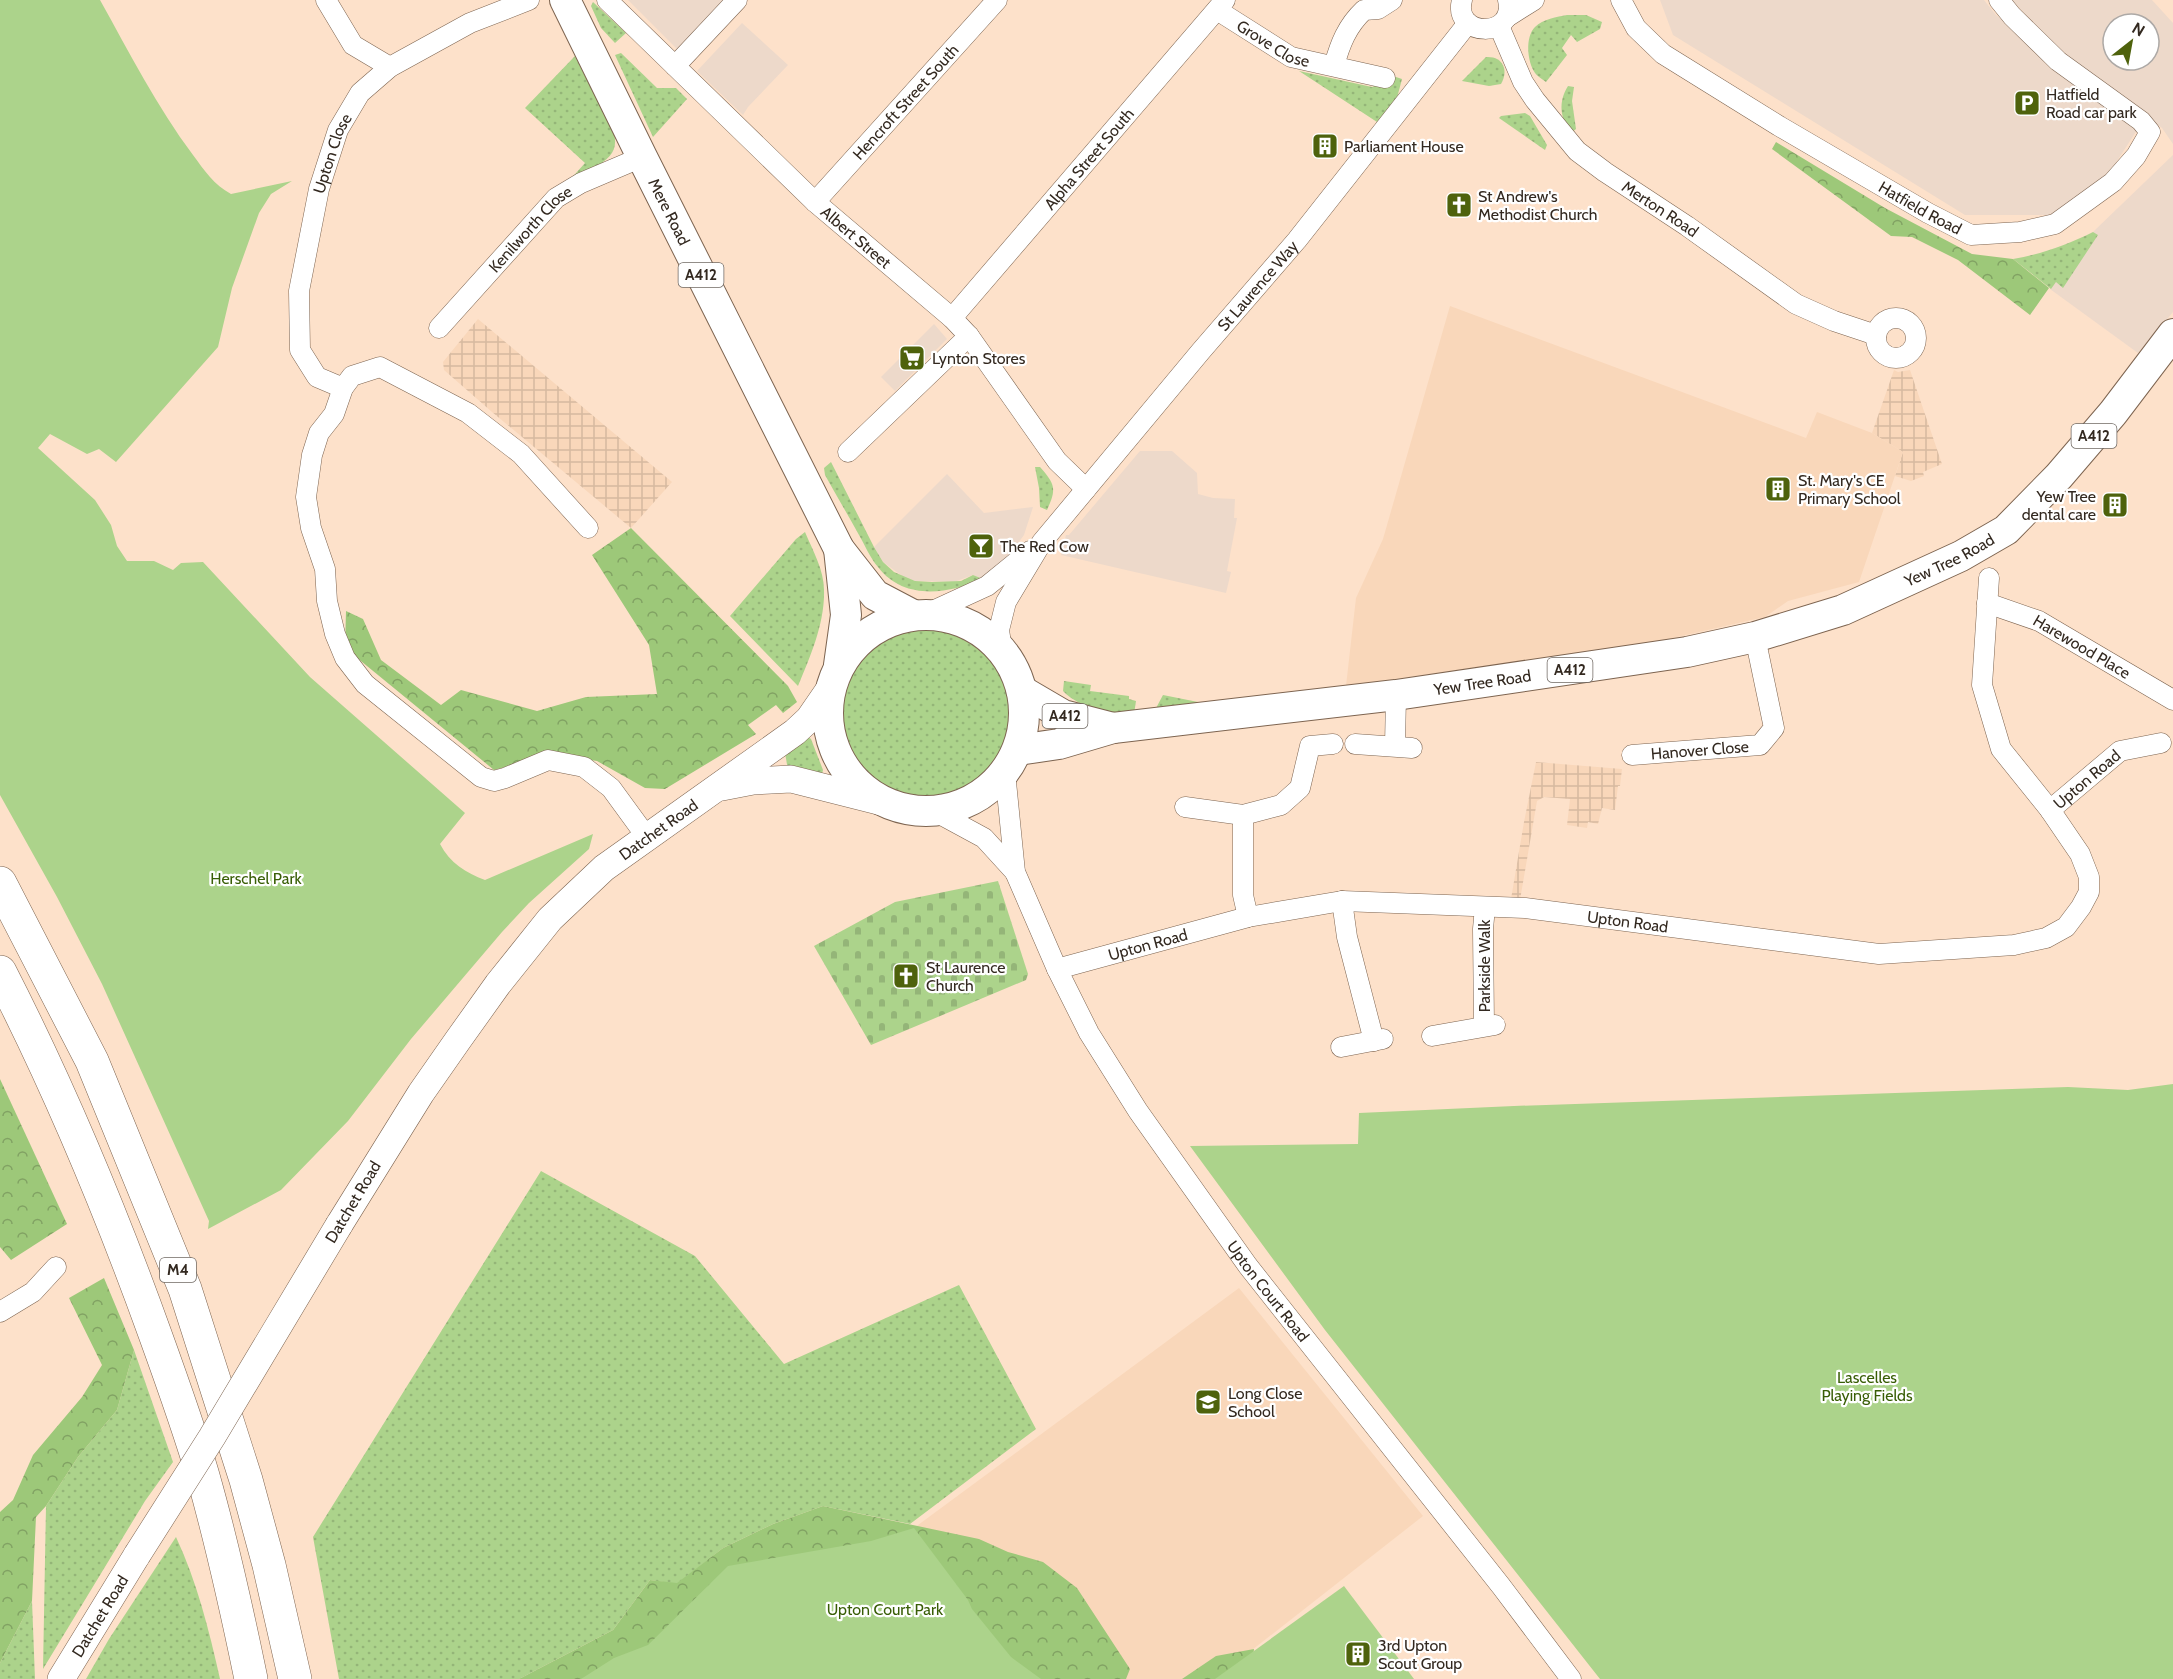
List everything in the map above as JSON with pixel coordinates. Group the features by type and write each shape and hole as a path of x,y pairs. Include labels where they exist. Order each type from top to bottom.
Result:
{"highway":[{"name":"M4","path":"0,883 92,1061 185,1289 246,1480 282,1617 295,1679"},
{"name":"M4","path":"0,972 66,1107 107,1204 172,1380 203,1476 235,1603 251,1679"}],"main road":[{"name":"Mere Road","path":"565,0 839,549"},
{"name":"Yew Tree Road","path":"1012,761 1113,728 1396,695 1688,652 1755,637 1843,610 1961,556 2006,530 2059,476 2113,412 2173,334"},
{"name":"A412","path":"839,549 875,595 919,615"},
{"name":"A412","path":"834,678 846,615 839,549"},
{"path":"919,615 954,618 980,631 1002,650 1014,669 1022,691 1024,721 1012,761 988,790 964,805 936,812 908,810 882,802 842,765 831,742 827,716 834,678 852,646 870,631 891,621 919,615"},
{"name":"Datchet Road","path":"61,1679 212,1437 339,1225 427,1084 528,945 576,892 604,868 795,732 809,719 834,678"},
{"name":"Yew Tree Road","path":"1022,691 1063,715 1113,728"},
{"name":"Datchet Road","path":"718,788 764,780 790,779 882,802"}],"street":[{"path":"326,0 353,45 390,67"},
{"name":"Upton Close","path":"343,388 317,376 300,350 299,291 319,189 338,130 360,93 390,67 470,23 529,0"},
{"name":"Albert Street","path":"608,0 815,202 952,318 969,336 1057,461 1086,489"},
{"path":"675,66 737,0"},
{"name":"Hencroft Street South","path":"815,202 997,0"},
{"name":"Grove Close","path":"1334,66 1340,43 1352,21 1364,10 1378,9 1392,0"},
{"path":"1462,0 1462,15 1468,23 1478,29 1488,30 1505,14 1534,0"},
{"name":"Hatfield Road","path":"1621,0 1636,28 1663,54 1779,126 1928,213 1971,235 2020,232 2055,224 2113,182 2136,156 2150,132 2141,121 2058,61 1999,0"},
{"name":"Grove Close","path":"1221,5 1291,57 1384,78"},
{"name":"Alpha Street South","path":"952,318 1221,5"},
{"name":"Merton Road","path":"1505,14 1523,82 1577,151 1796,304 1834,321 1876,334"},
{"name":"St Laurence Way","path":"1002,650 999,630 1006,602 1042,542 1200,351 1297,240 1468,23"},
{"name":"Kenilworth Close","path":"439,328 556,198 581,183 642,157"},
{"path":"848,452 969,336"},
{"path":"588,528 521,454 468,413 380,366 352,376 343,388 334,414 319,433 312,455 306,497 311,528 325,569 327,601 335,634 345,658 365,684 481,777 494,781 548,760 584,767 611,788 646,836"},
{"name":"St Laurence Way","path":"919,615 987,586 1042,542"},
{"name":"Upton Road","path":"1057,969 1248,917 1342,901 1525,908 1880,954 2014,945 2046,938 2066,927 2089,891 2088,877 2080,854 2050,810 2001,749 1982,685 1989,578"},
{"name":"Harewood Place","path":"1987,603 2039,621 2173,700"},
{"name":"Hanover Close","path":"1632,755 1760,745 1774,729 1755,637"},
{"path":"1355,744 1403,747 1396,695"},
{"name":"Upton Road","path":"2050,810 2120,751 2161,743"},
{"path":"1185,807 1243,815 1281,805 1300,788 1310,746 1333,744"},
{"name":"Upton Court Road","path":"1012,761 1015,872"},
{"name":"Upton Court Road","path":"936,812 984,838 1015,872 1057,969 1089,1033 1138,1111 1248,1266 1501,1586 1571,1679"},
{"path":"1243,815 1243,895 1248,917"},
{"path":"1341,1047 1378,1040 1347,937 1342,901"},
{"name":"Parkside Walk","path":"1432,1036 1490,1025 1483,929 1485,907"},
{"path":"0,1312 33,1292 56,1267"}],"shaded area":[{"path":"628,0 728,0 679,51"},
{"path":"1660,0 1984,0 1996,15 2141,124 2106,178 2058,215 1965,215 1673,35"},
{"path":"2012,0 2152,0 2173,23 2173,144 2162,128 2061,55"},
{"path":"742,23 788,65 743,115 697,71"},
{"path":"2173,155 2173,312 2138,353 2050,289 2094,231"},
{"path":"1450,306 1806,438 1817,412 1872,433 1903,452 1859,582 1788,601 1765,617 1655,642 1346,686 1356,598 1383,539"},
{"path":"478,319 672,482 631,528 444,370 443,362"},
{"path":"934,324 947,339 895,391 881,377"},
{"path":"1894,370 1898,372 1910,370 1942,464 1923,472 1924,476 1911,481 1895,476 1903,452 1872,433"},
{"path":"1140,451 1172,451 1197,473 1198,494 1213,498 1235,499 1234,518 1237,518 1227,571 1231,572 1226,593 1061,555 1066,535 1069,535"},
{"path":"947,474 984,513 1033,507 1024,535 1006,559 983,579 973,575 954,582 915,581 905,578 883,562 874,547"},
{"path":"1536,762 1622,769 1620,786 1618,786 1615,810 1602,808 1598,824 1588,822 1587,828 1567,825 1570,799 1544,797 1537,801 1520,900 1511,899 1524,822"},
{"name":"Long Close School","path":"1239,1288 1423,1516 1215,1679 1041,1679 914,1528"}],"green space":[{"name":"Herschel Park","path":"0,0 100,0 167,118 214,182 231,194 292,181 271,194 259,213 232,288 218,347 116,462 99,449 87,454 50,434 38,448 95,500 111,525 117,546 127,561 154,561 173,570 181,563 203,562 310,677 465,813 440,844 459,866 485,880 593,834 589,849 529,903 502,932 411,1039 348,1121 281,1190 208,1229 209,1221 102,984 0,795"},
{"path":"593,2 626,33 615,43 601,28 591,6"},
{"path":"1567,15 1586,15 1602,22 1600,29 1577,42 1571,35 1562,48 1567,55 1546,82 1532,68 1528,43 1535,27 1550,19"},
{"path":"621,53 657,88 676,88 687,99 653,137 615,55"},
{"path":"575,56 614,133 615,146 610,156 603,162 607,169 559,192 585,163 525,108"},
{"path":"1486,57 1497,59 1503,65 1504,74 1501,84 1489,86 1462,81"},
{"path":"1299,71 1372,87 1396,77 1402,79 1397,98 1377,122"},
{"path":"1568,86 1574,87 1572,101 1576,129 1571,133 1564,122 1562,110 1563,98"},
{"path":"1525,113 1530,116 1547,145 1545,150 1499,118"},
{"path":"1776,142 1885,208 1972,254 2013,259 2049,288 2030,315 1958,260 1912,237 1891,236 1772,149"},
{"path":"2093,232 2098,235 2063,288 2056,282 2051,289 2013,259 2054,248"},
{"path":"831,462 874,547 883,562 894,572 915,581 961,581 973,575 983,579 941,591 927,591 913,590 889,578 872,560 825,475 824,468"},
{"path":"1035,467 1040,467 1053,487 1047,510 1040,507"},
{"path":"631,528 788,686 797,702 783,713 776,705 748,725 756,734 665,789 645,788 597,761 553,754 494,770 345,648 346,611 363,619 381,660 441,705 461,690 537,711 586,697 657,694 649,645 592,555"},
{"path":"805,532 822,575 824,602 816,640 798,686 730,616 796,539"},
{"path":"925,630 941,631 957,636 985,654 1003,682 1008,698 1008,730 1003,746 985,774 957,792 941,797 925,798 909,797 893,792 865,774 847,746 842,730 841,714 842,698 847,682 865,654 893,636 909,631"},
{"path":"1064,681 1091,685 1090,691 1129,696 1129,699 1136,701 1134,714 1115,713 1087,706 1063,691"},
{"path":"1163,695 1213,705 1155,710"},
{"path":"808,737 811,739 823,770 822,774 788,770 785,753"},
{"path":"998,881 1028,974 1026,980 871,1045 814,946 895,902"},
{"path":"0,1079 67,1224 11,1260 0,1247"},
{"name":"Lascelles Playing Fields","path":"2173,1084 2173,1679 1600,1679 1325,1330 1190,1146 1358,1144 1359,1113 2068,1087 2128,1090"},
{"path":"541,1171 695,1256 784,1364 959,1285 1036,1429 910,1524 823,1506 773,1524 723,1548 677,1584 650,1580 613,1630 519,1679 339,1679 313,1537"},
{"path":"104,1278 134,1350 117,1410 78,1457 46,1506 36,1517 32,1601 0,1663 0,1512 13,1500 33,1455 82,1397 102,1365 69,1298"},
{"path":"134,1350 173,1462 145,1501 43,1669 46,1506 78,1457 117,1410"},
{"path":"823,1506 979,1539 1008,1552 1043,1562 1077,1588 1130,1669 1126,1679 519,1679 613,1630 650,1580 677,1583 723,1548 773,1524"},
{"name":"Upton Court Park","path":"914,1528 968,1600 972,1609 1011,1657 1041,1679 581,1679 614,1658 648,1645 728,1566 871,1541"},
{"path":"176,1537 202,1606 220,1679 86,1679 109,1639"},
{"path":"1344,1586 1414,1679 1215,1679"},
{"path":"32,1601 35,1679 0,1679 0,1663"},
{"path":"1254,1649 1251,1679 1182,1679 1216,1656"}],"place":[{"name":"Hatfield Road car park","path":"2027,103"},
{"name":"Parliament House","path":"1325,146"},
{"name":"St Andrew's Methodist Church","path":"1459,205"},
{"name":"Lynton Stores","path":"912,358"},
{"name":"St. Mary's CE Primary School","path":"1778,489"},
{"name":"Yew Tree dental care","path":"2115,505"},
{"name":"The Red Cow","path":"981,546"},
{"name":"St Laurence Church","path":"906,976"},
{"name":"Long Close School","path":"1208,1402"},
{"name":"3rd Upton Scout Group","path":"1358,1654"}]}
